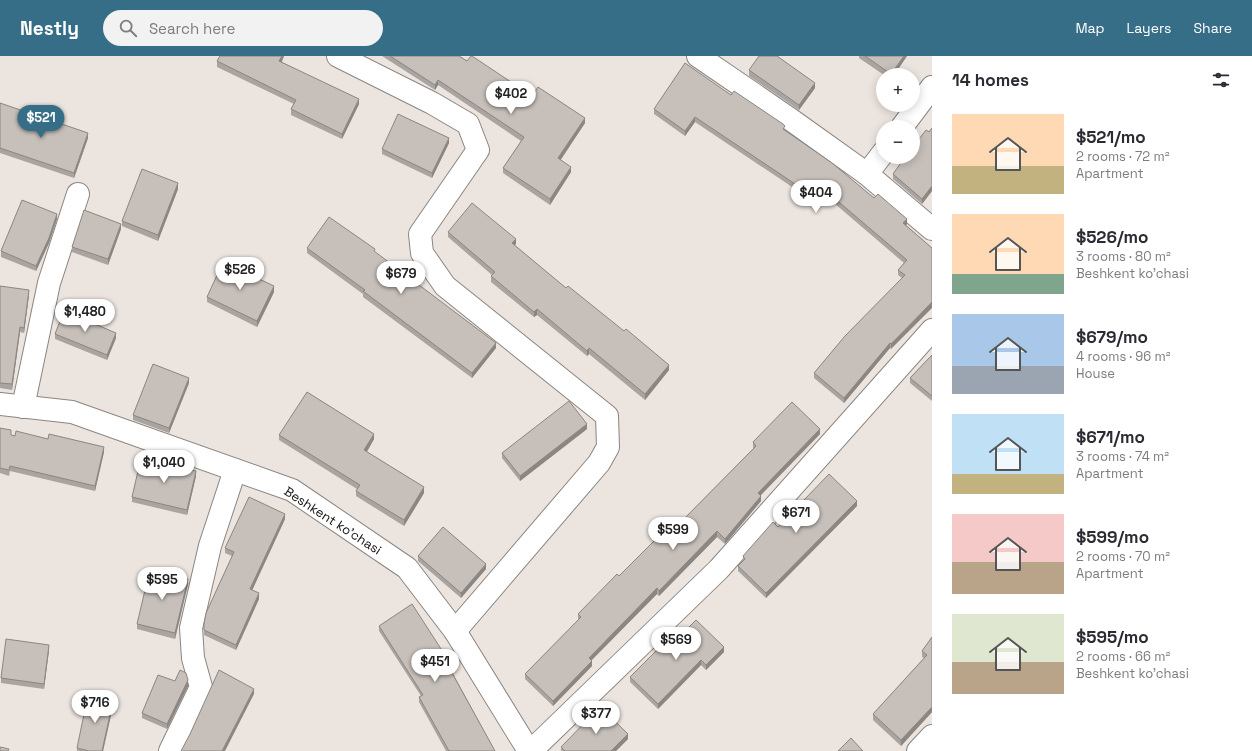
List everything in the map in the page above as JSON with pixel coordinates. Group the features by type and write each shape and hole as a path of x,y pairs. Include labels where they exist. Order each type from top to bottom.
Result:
{"street":[{"path":"338,56 432,103 468,124 478,150 420,234 422,253 445,286 607,416 608,447 599,463 455,631"},
{"path":"698,56 867,174 932,229"},
{"path":"907,120 932,87"},
{"path":"867,174 876,162"},
{"path":"23,407 49,284 78,194"},
{"path":"530,751 720,569 932,330"},
{"name":"Beshkent ko'chasi","path":"0,404 72,412 292,490 407,568 455,631 530,751"},
{"path":"170,751 201,687 193,658 191,628 210,546 235,470"},
{"path":"918,751 932,736"}],"building":[{"path":"220,56 282,56 279,61 359,99 342,134 291,109 296,100 217,61"},
{"path":"390,56 459,56 467,61 472,56 532,96 538,87 585,118 558,158 571,167 550,199 503,168 524,137 438,80 435,85"},
{"path":"759,56 777,56 815,83 799,105 749,70"},
{"path":"865,56 904,56 895,68 882,68"},
{"path":"685,63 731,95 734,91 783,124 785,126 783,129 832,163 874,198 878,194 907,219 903,223 932,248 932,302 891,344 890,343 844,398 814,373 845,336 905,275 898,270 907,260 820,186 813,196 695,117 685,131 654,109"},
{"path":"0,103 88,133 74,173 0,148"},
{"path":"398,114 449,138 432,173 382,149"},
{"path":"932,128 932,186 922,199 893,174 900,164 920,164 920,138 926,130 929,132"},
{"path":"142,169 178,183 158,235 122,221"},
{"path":"22,200 57,214 49,238 36,266 1,251"},
{"path":"472,203 516,239 512,243 566,288 568,286 624,331 626,329 669,365 645,394 589,348 587,351 537,309 534,312 491,276 495,272 448,232"},
{"path":"84,210 121,224 108,259 72,247"},
{"path":"329,217 375,249 374,251 496,343 472,373 363,291 365,290 307,248"},
{"path":"223,262 274,286 257,321 207,297"},
{"path":"0,286 29,290 24,328 20,327 12,384 0,383"},
{"path":"64,311 116,333 107,355 55,334"},
{"path":"932,355 932,396 910,378"},
{"path":"153,364 189,378 169,428 133,415"},
{"path":"307,392 374,434 364,450 424,487 404,520 356,491 360,485 279,435"},
{"path":"569,401 587,424 520,476 502,453"},
{"path":"792,402 820,429 758,493 761,496 725,539 717,531 659,591 657,588 589,658 592,661 553,701 525,674 581,617 578,614 617,574 619,576 671,524 675,528 756,446 753,442"},
{"path":"0,428 11,430 11,435 15,436 16,431 48,439 49,434 104,447 95,486 10,466 9,470 0,468"},
{"path":"141,458 196,471 187,510 132,497"},
{"path":"829,474 857,501 766,593 738,566 745,559 743,556 773,522 778,527"},
{"path":"249,497 285,514 250,589 259,593 236,645 204,630 204,624 206,613 234,552 225,548"},
{"path":"443,527 486,564 461,593 418,556"},
{"path":"150,569 188,579 175,633 137,624"},
{"path":"412,604 443,652 441,653 495,751 449,751 419,697 423,695 379,626"},
{"path":"696,620 724,647 706,665 701,660 658,704 630,677 670,637 675,641"},
{"path":"932,637 932,707 901,740 873,714 927,655 922,651"},
{"path":"6,639 49,645 44,684 1,678"},
{"path":"180,670 186,673 188,680 167,724 142,713 158,675 175,681"},
{"path":"219,670 254,689 222,751 181,751 190,734"},
{"path":"88,695 113,701 102,751 89,751 77,748"},
{"path":"600,707 628,734 611,751 565,751 561,747"},
{"path":"851,738 863,751 838,751"},
{"path":"0,747 9,749 8,751 0,751"}]}
